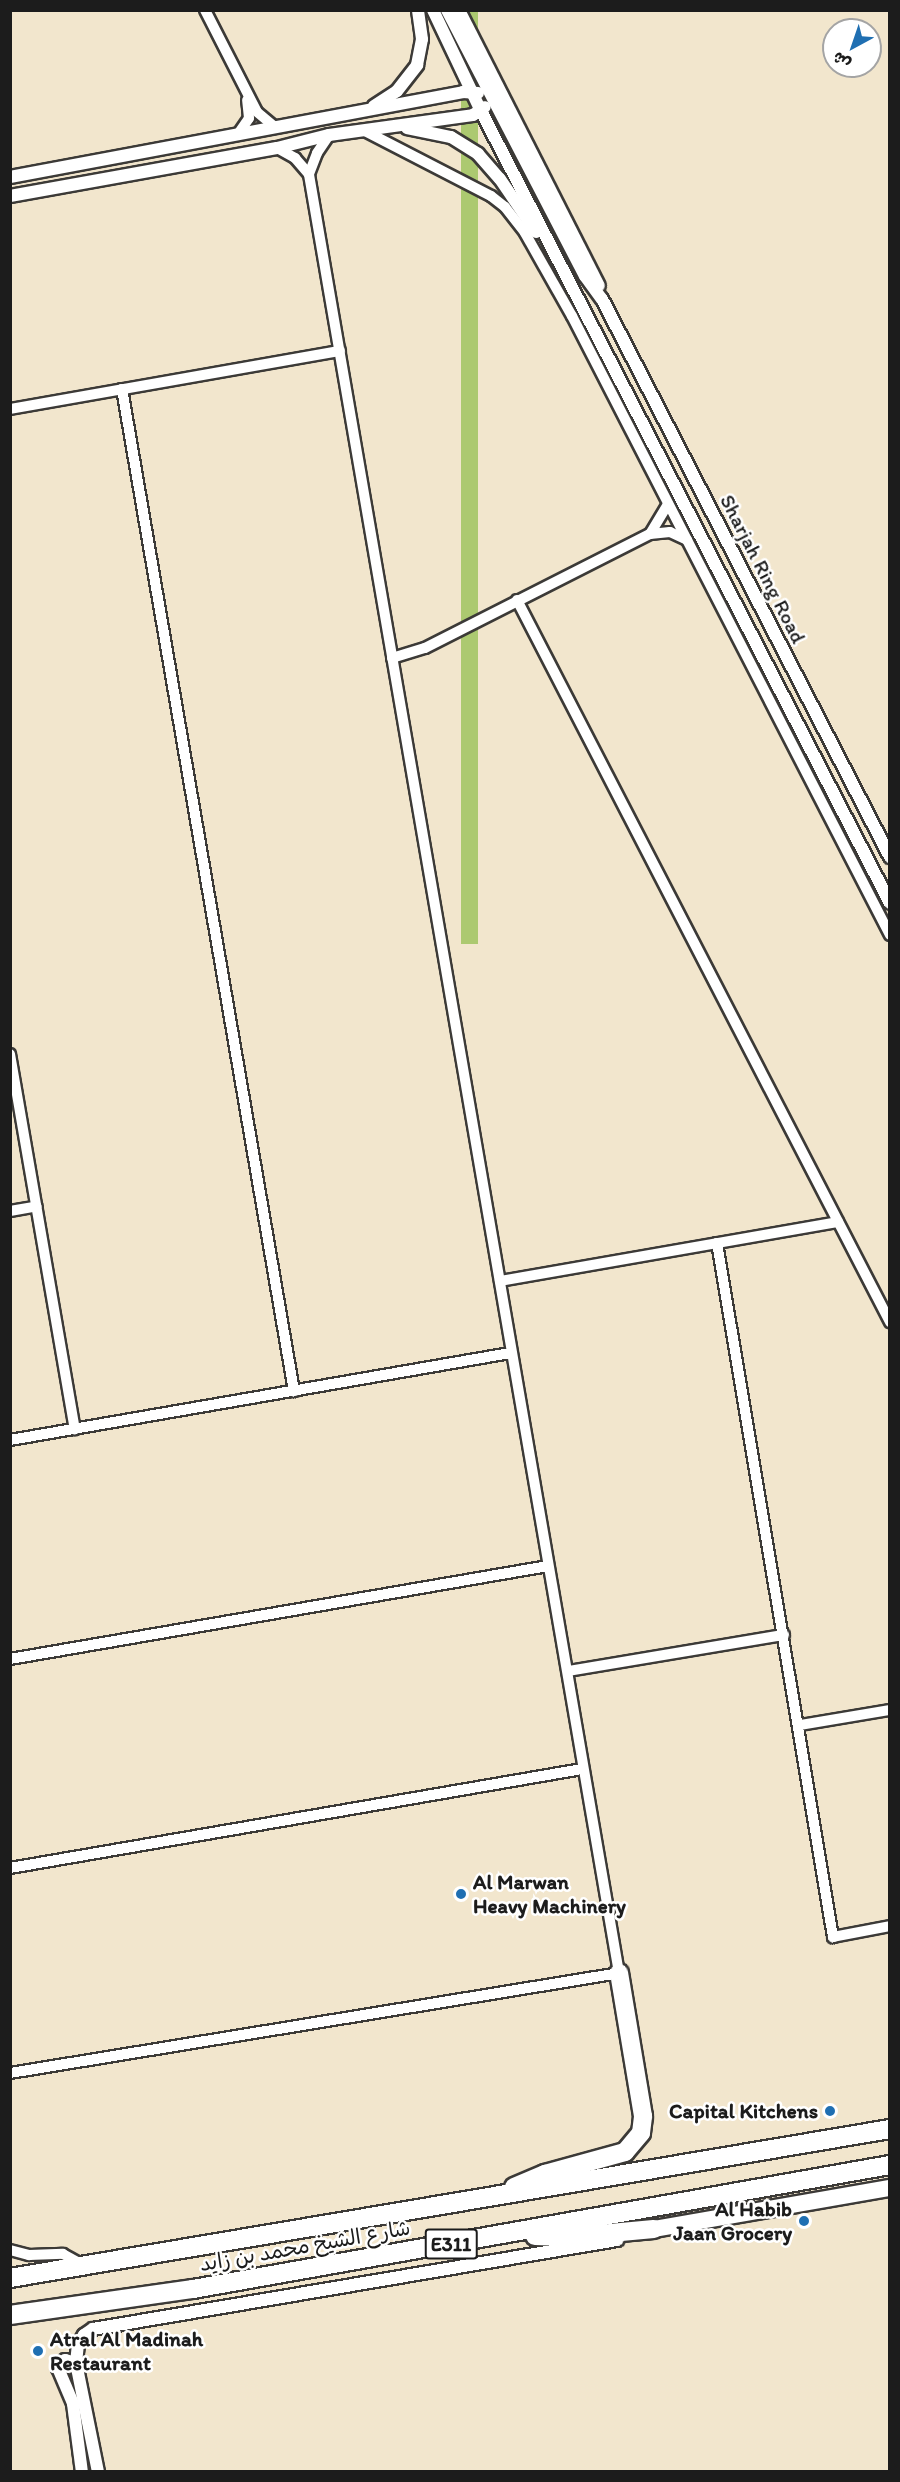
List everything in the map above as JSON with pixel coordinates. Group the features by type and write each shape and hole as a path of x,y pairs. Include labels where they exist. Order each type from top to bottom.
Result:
{"highway":[{"path":"503,2196 530,2179 625,2152 641,2133 643,2116 619,1973"},
{"name":"شارع الشيخ محمد بن زايد","path":"10,2278 86,2267 890,2129"},
{"name":"شارع الشيخ محمد بن زايد","path":"10,2315 193,2289 890,2165"},
{"path":"513,2233 567,2237 654,2229"}],"main road":[{"path":"654,2229 890,2188"}],"street":[{"path":"205,10 261,117 275,127"},
{"path":"361,112 398,91 417,65 422,39 418,10"},
{"path":"433,10 471,92 890,903"},
{"path":"447,10 491,99 585,276 602,299"},
{"path":"459,10 598,281 602,299"},
{"path":"237,134 247,122 250,113 244,88"},
{"path":"10,177 471,92 491,99"},
{"path":"10,196 277,148 329,135 481,111 491,99"},
{"path":"380,128 430,131 451,137 478,154 526,215 569,288 585,309"},
{"path":"363,129 477,187 505,207 516,220 544,264 572,316 890,935"},
{"path":"10,2073 619,1973 582,1769 568,1671 510,1353 500,1281 309,174 317,153 329,135"},
{"path":"277,148 295,158 309,174"},
{"name":"Sharjah Ring Road","path":"602,299 890,858"},
{"path":"10,409 340,351"},
{"path":"122,389 294,1391"},
{"path":"650,534 668,504"},
{"path":"392,658 425,648 650,534 670,532 687,540"},
{"path":"517,600 890,1322"},
{"path":"10,1054 75,1429"},
{"path":"10,1211 37,1206"},
{"path":"500,1281 838,1222"},
{"path":"717,1243 800,1725 833,1937 890,1926"},
{"path":"10,1440 510,1353"},
{"path":"10,1659 548,1566"},
{"path":"568,1671 784,1635"},
{"path":"800,1725 890,1710"},
{"path":"10,1868 582,1769"},
{"path":"98,2472 76,2363 81,2340 88,2331 98,2327 620,2240 654,2229"},
{"path":"10,2250 29,2255 63,2254 86,2267"},
{"path":"76,2363 64,2360 58,2368 73,2404 82,2472"}],"green space":[{"path":"461,11 478,11 478,944 461,944"}],"place":[{"name":"Al Marwan Heavy Machinery","path":"461,1894"},
{"name":"Capital Kitchens","path":"830,2111"},
{"name":"Al Habib Jaan Grocery","path":"804,2221"},
{"name":"Atral Al Madinah Restaurant","path":"38,2351"}]}
